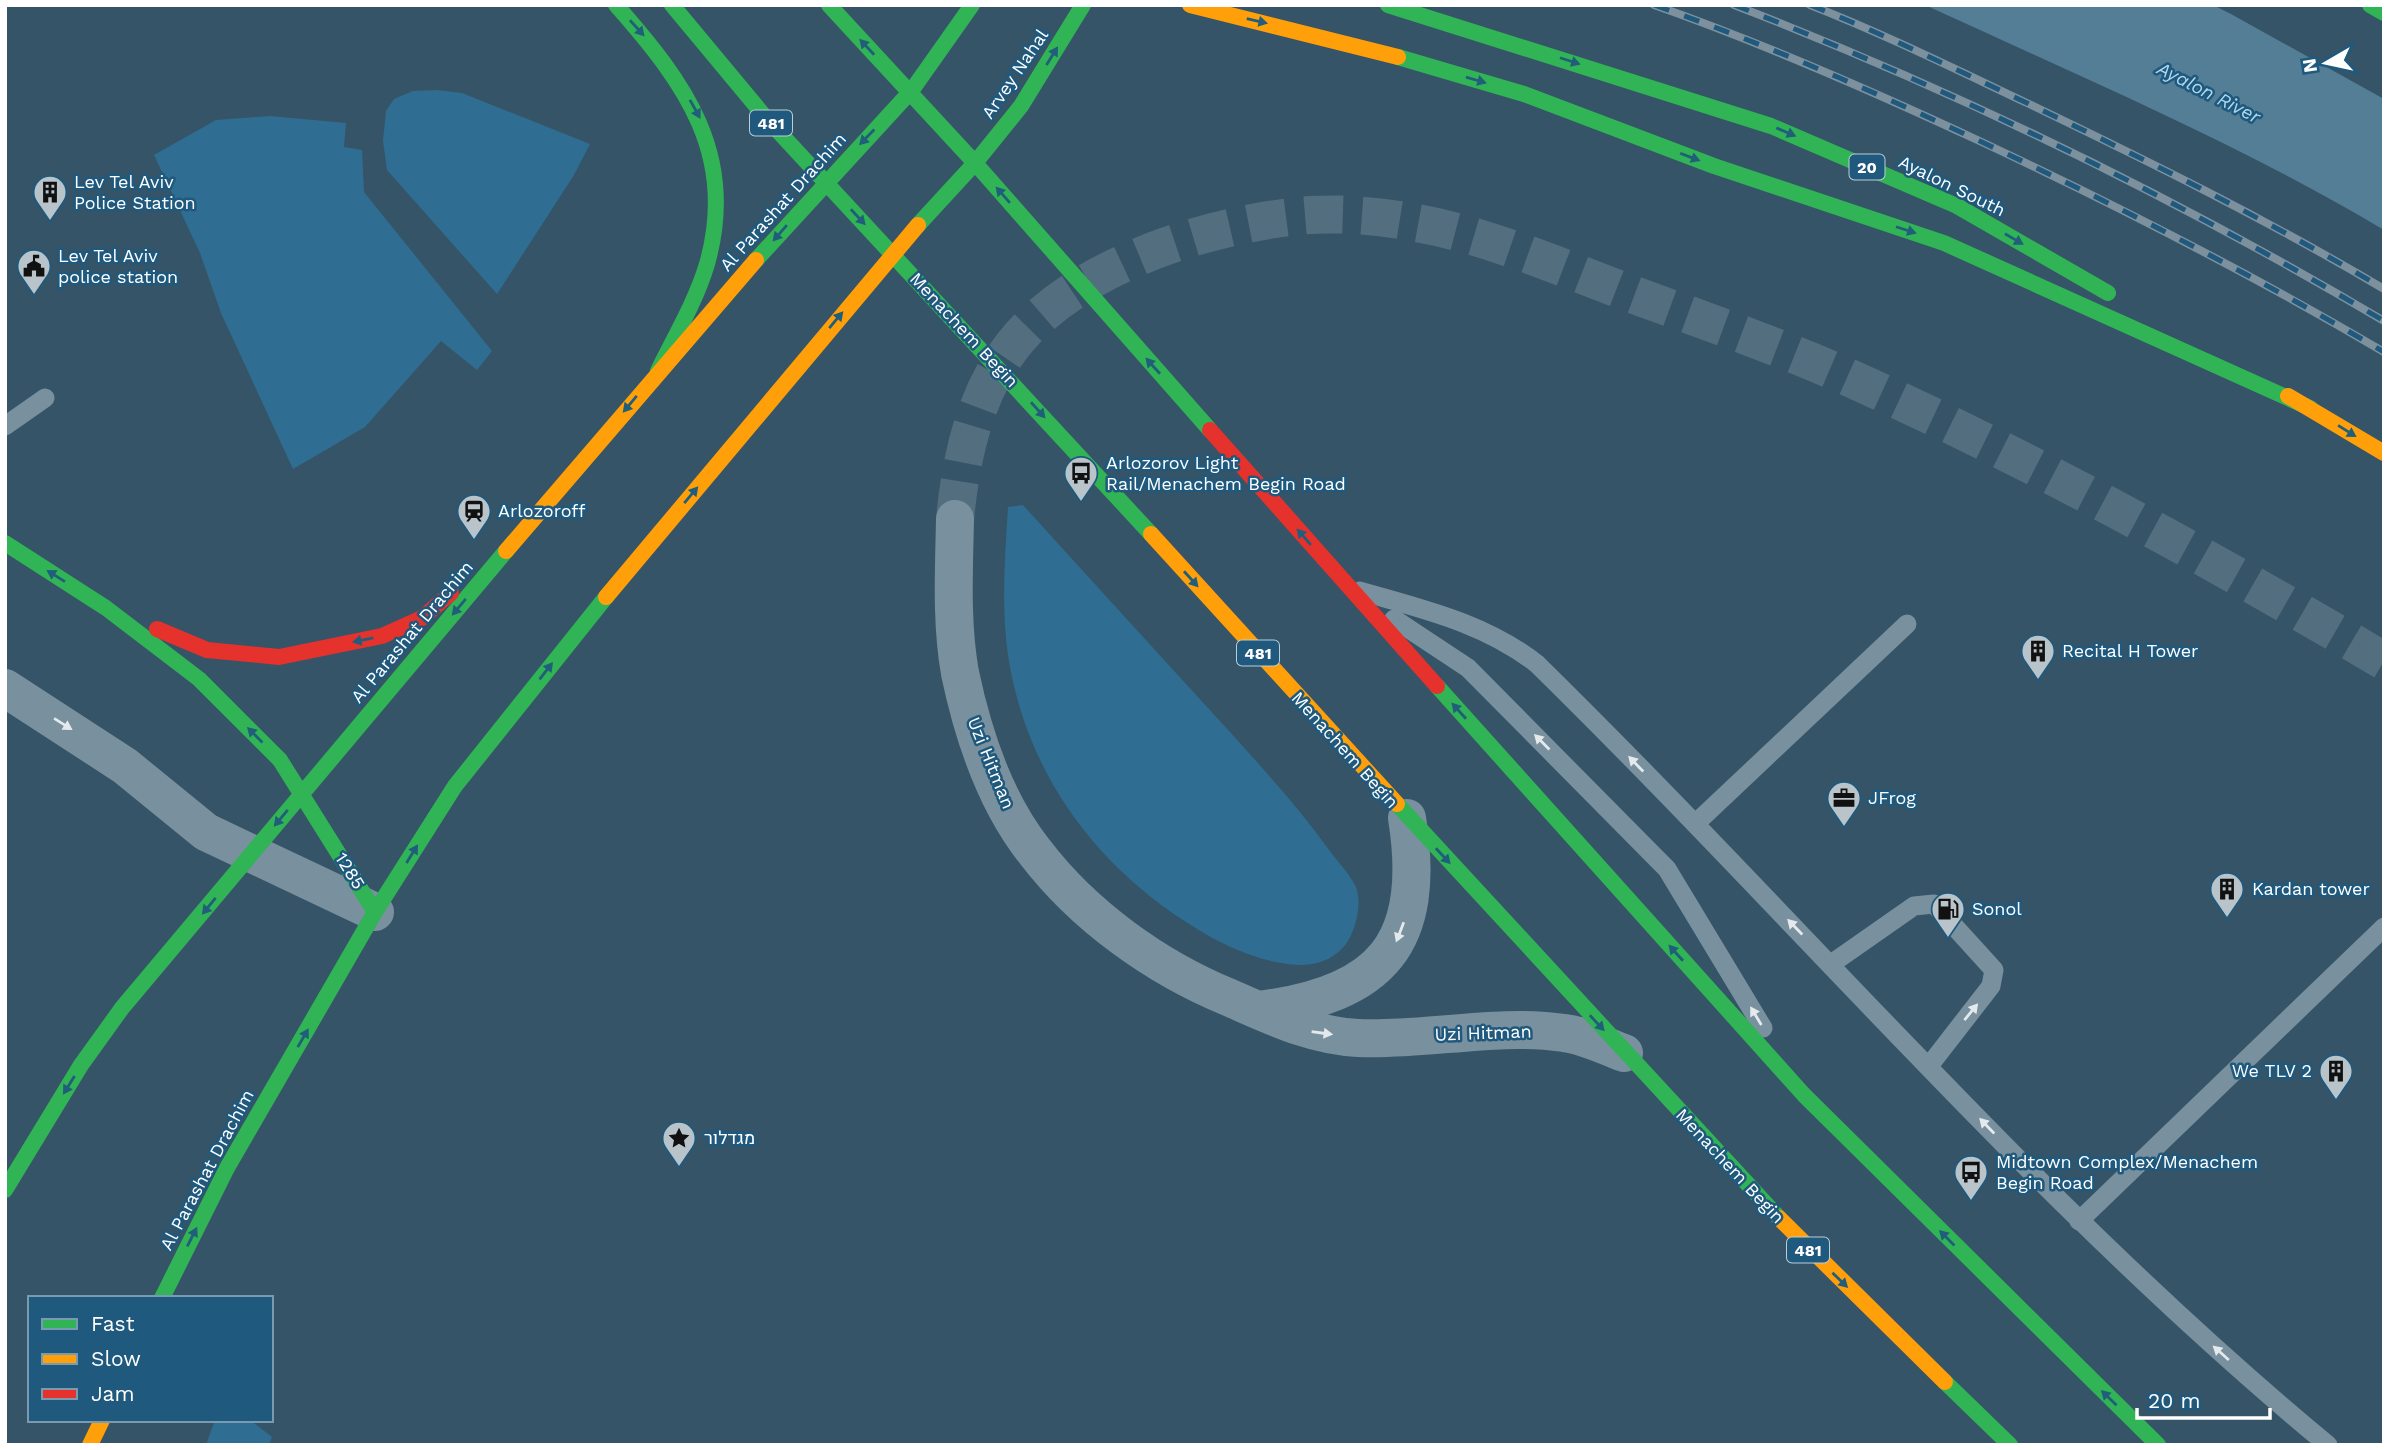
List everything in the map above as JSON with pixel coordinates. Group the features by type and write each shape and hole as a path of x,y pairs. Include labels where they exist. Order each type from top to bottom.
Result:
{"main road":[{"path":"617,5 679,80 708,134 714,161 714,237 708,262 658,371"},
{"name":"Menachem Begin","path":"672,5 766,118 1625,1053 1805,1246 2010,1445"},
{"path":"828,5 975,163 1349,588 1804,1095 2158,1445"},
{"path":"909,91 972,5"},
{"name":"Arvey Nahal","path":"975,163 1021,106 1083,5"},
{"path":"1190,5 1354,44 1524,94 1714,166 1944,243 2310,408"},
{"name":"Ayalon South","path":"1388,5 1771,126 1957,206 2122,300"},
{"path":"2370,5 2384,13"},
{"name":"Al Parashat Drachim","path":"5,1190 81,1065 122,1008 658,371 909,91"},
{"name":"Al Parashat Drachim","path":"163,1296 228,1168 375,912 455,786 573,638 891,253 975,163"},
{"path":"2157,321 2384,453"},
{"path":"106,608 207,650 279,657 382,636 422,618 519,536"},
{"name":"1285","path":"5,543 106,608 199,679 280,760 375,912"},
{"path":"90,1445 101,1422"}],"street":[{"name":"Uzi Hitman","path":"955,519 954,597 960,671 976,736 1001,797 1028,841 1086,906 1132,943 1194,983 1308,1031 1358,1038 1514,1030 1566,1033 1625,1053"},
{"name":"1285","path":"5,688 106,753 206,832 375,912"},
{"path":"1258,1010 1295,1005 1330,995 1362,979 1382,962 1398,940 1413,882 1407,818"}],"lane":[{"path":"5,426 45,398"},
{"path":"1349,588 1451,617 1510,643 1537,664 2078,1221 2267,1394 2329,1445"},
{"path":"1349,588 1468,668 1667,869 1804,1095"},
{"path":"1695,824 1907,624"},
{"path":"1831,964 1914,906 1934,904 1994,970 1991,986 1929,1066"},
{"path":"2078,1221 2384,927"}],"shaded area":[{"path":"413,91 462,93 590,144 574,175 497,294 387,170 383,141 386,111 394,99"},
{"path":"270,116 346,123 344,147 362,150 364,192 492,351 477,370 441,341 365,427 293,469 221,313 200,253 154,155 216,120"},
{"path":"1023,505 1269,775 1349,876 1358,893 1356,921 1346,944 1329,959 1307,965 1281,963 1244,952 1208,936 1152,898 1120,870 1092,841 1068,808 1047,773 1030,736 1008,655 1004,600 1008,507"},
{"path":"214,1422 253,1422 272,1437 269,1445 206,1445"}],"water":[{"name":"Ayalon River","path":"1925,5 2213,5 2384,99 2384,230 2215,139"}],"tunnel":[{"path":"955,519 966,450 988,385 1013,345 1040,317 1072,292 1108,271 1148,253 1231,227 1310,215 1373,217 1440,228 1498,244 1816,363 2069,484 2259,588 2384,661"}],"railway":[{"path":"1654,5 1822,70 1986,144 2188,244 2287,296 2384,352"},
{"path":"1734,5 1901,74 2065,150 2227,232 2384,321"},
{"path":"1810,5 1919,52 2118,147 2252,215 2384,289"}],"traffic: fast":[{"path":"616,5 664,63 683,92 699,123 710,155 716,189 715,225 707,264 691,305 658,371"},
{"path":"672,5 766,118 1151,534"},
{"path":"829,5 975,163 1210,430"},
{"path":"756,260 912,90 972,5"},
{"path":"918,225 975,163 1021,106 1083,5"},
{"path":"1388,5 1771,126 1957,206 2108,293"},
{"path":"2370,5 2384,13"},
{"path":"1398,57 1524,94 1714,166 1944,243 2310,408"},
{"path":"5,543 106,608 199,679 280,760 375,912"},
{"path":"5,1190 81,1065 122,1008 506,551"},
{"path":"163,1296 227,1168 375,912 455,786 606,597"},
{"path":"1437,686 1804,1095 2158,1445"},
{"path":"1397,804 1779,1218"},
{"path":"1945,1382 2010,1445"}],"traffic: slow":[{"path":"1190,5 1398,57"},
{"path":"606,597 918,225"},
{"path":"506,551 756,260"},
{"path":"2288,396 2384,453"},
{"path":"1151,534 1397,804"},
{"path":"1779,1218 1945,1382"},
{"path":"90,1445 101,1422"}],"traffic: jam":[{"path":"1210,430 1437,686"},
{"path":"157,629 207,650 279,657 382,636 422,618 451,593"}],"place":[{"name":"Lev Tel Aviv Police Station","path":"50,222"},
{"name":"Lev Tel Aviv police station","path":"34,296"},
{"name":"Arlozorov Light Rail/Menachem Begin Road","path":"1081,503"},
{"name":"Arlozoroff","path":"474,541"},
{"name":"Recital H Tower","path":"2038,681"},
{"name":"JFrog","path":"1844,828"},
{"name":"Kardan tower","path":"2227,919"},
{"name":"Sonol","path":"1948,939"},
{"name":"We TLV 2","path":"2336,1101"},
{"name":"מגדלור","path":"679,1168"},
{"name":"Midtown Complex/Menachem Begin Road","path":"1971,1202"}]}
